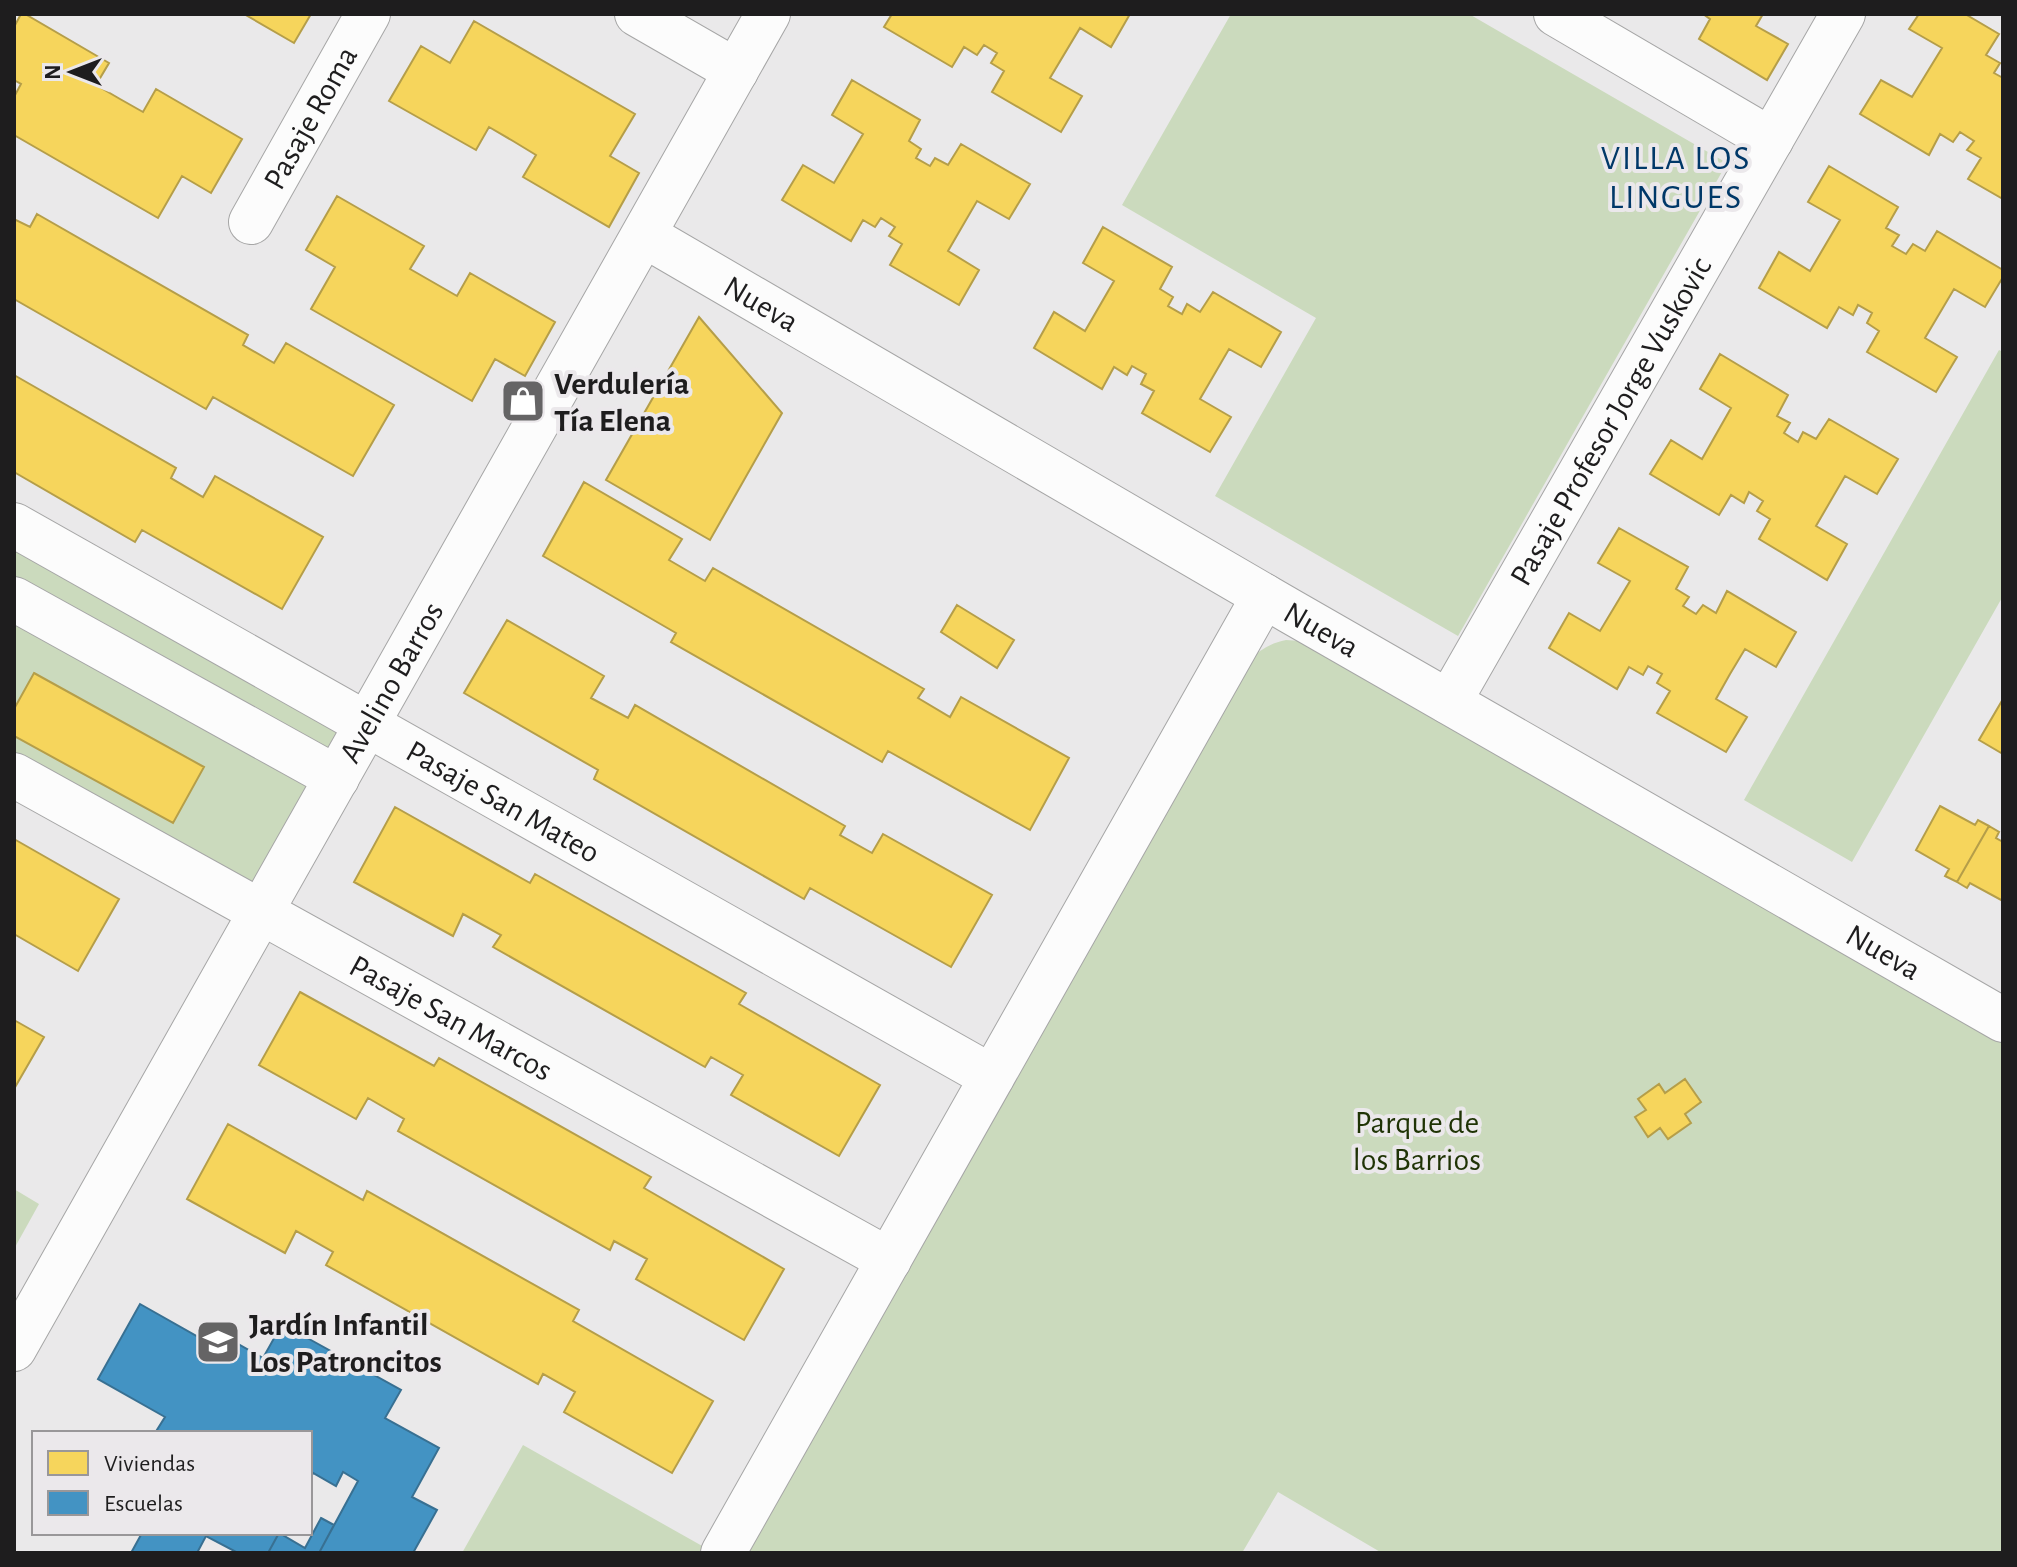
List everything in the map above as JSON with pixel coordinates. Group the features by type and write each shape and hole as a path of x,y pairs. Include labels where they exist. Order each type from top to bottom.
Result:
{"street":[{"name":"Pasaje Roma","path":"251,222 368,14"},
{"path":"637,14 736,71"},
{"name":"Avelino Barros","path":"14,1349 768,14"},
{"path":"1556,14 1771,140"},
{"name":"Pasaje Profesor Jorge Vuskovic","path":"1449,702 1843,14"},
{"name":"Nueva","path":"644,235 1264,596 2003,1020"},
{"name":"Pasaje San Mateo","path":"14,525 992,1077"},
{"path":"723,1553 1264,596"},
{"path":"14,599 337,778"},
{"name":"Pasaje San Marcos","path":"14,775 889,1260"}],"green space":[{"path":"1231,14 1469,14 1727,163 1458,636 1215,496 1316,318 1122,205"},
{"path":"1999,350 2003,352 2003,596 1852,862 1744,800"},
{"path":"14,525 367,724 262,913 14,775"},
{"name":"Parque de los Barrios","path":"1286,640 1314,645 2003,1043 2003,1553 1382,1553 1278,1492 1242,1553 742,1553 1249,660 1266,647"},
{"path":"14,1189 39,1204 14,1249"},
{"path":"523,1445 704,1547 699,1553 462,1553"}],"building: Viviendas":[{"path":"21,14 109,63 96,85 120,99 143,112 156,89 242,139 211,193 182,176 158,218 14,135 14,97 21,84 14,80 14,27"},
{"path":"244,14 311,14 294,43"},
{"path":"892,14 1130,14 1111,47 1080,28 1050,78 1082,96 1061,132 992,92 1004,71 991,63 997,53 984,45 977,55 964,47 952,67 884,27"},
{"path":"1703,14 1763,14 1756,26 1788,44 1767,80 1699,39 1710,19"},
{"path":"1919,14 1965,14 1999,34 1986,55 2000,63 1994,73 2003,78 2003,199 1968,179 1981,158 1967,150 1974,141 1960,132 1953,142 1940,134 1929,155 1860,114 1881,80 1912,97 1942,48 1909,29"},
{"path":"474,21 635,114 610,156 639,173 609,227 523,177 536,155 489,127 476,150 389,101 421,46 450,63"},
{"path":"852,80 920,120 909,141 921,149 916,158 930,166 935,158 948,165 961,144 1030,184 1009,219 977,201 948,251 979,270 959,305 890,265 902,244 889,236 895,227 881,218 875,227 863,220 851,241 782,200 803,165 834,183 863,134 832,115"},
{"path":"1829,166 1898,207 1886,228 1899,235 1892,246 1906,254 1913,244 1925,251 1937,231 2003,270 2003,277 1985,307 1954,289 1925,338 1957,357 1936,392 1867,352 1879,331 1867,323 1872,313 1858,305 1853,315 1839,307 1827,328 1759,288 1779,252 1810,271 1840,220 1808,202"},
{"path":"337,196 424,246 410,269 457,296 470,273 555,322 525,376 495,359 472,401 311,309 335,267 306,250"},
{"path":"37,214 248,335 243,345 274,363 286,343 394,405 353,476 213,397 206,409 14,299 14,219 30,227"},
{"path":"1103,227 1172,267 1160,289 1173,297 1168,306 1182,314 1187,304 1200,312 1213,292 1281,332 1261,367 1229,349 1200,399 1231,417 1210,452 1142,413 1154,391 1141,384 1146,374 1132,366 1127,375 1114,367 1102,389 1034,348 1054,312 1085,331 1114,281 1083,263"},
{"path":"699,317 782,413 710,540 606,480"},
{"path":"1720,354 1788,395 1777,416 1790,423 1784,433 1798,442 1803,432 1816,439 1829,419 1898,459 1877,494 1845,476 1816,526 1847,544 1827,580 1759,539 1770,519 1757,511 1763,501 1749,492 1744,503 1731,495 1719,515 1650,474 1671,440 1702,459 1731,408 1700,389"},
{"path":"14,375 176,468 171,478 203,497 215,476 323,537 282,609 142,530 135,542 14,472"},
{"path":"584,482 682,539 669,560 705,581 713,568 924,689 918,698 950,717 961,697 1069,758 1030,830 888,751 882,762 671,642 676,633 543,556"},
{"path":"1619,528 1688,567 1676,589 1689,597 1683,606 1696,614 1703,605 1716,613 1727,591 1796,632 1776,667 1745,649 1730,674 1716,699 1747,717 1726,752 1657,713 1670,691 1657,683 1662,674 1648,666 1643,675 1629,667 1617,689 1549,648 1569,613 1600,631 1630,581 1598,563"},
{"path":"957,605 1014,640 997,668 941,632"},
{"path":"507,620 604,676 591,698 628,718 635,705 845,826 840,835 872,853 883,834 992,895 951,967 810,888 804,899 594,779 598,770 464,693"},
{"path":"34,673 204,767 173,823 14,736 14,709"},
{"path":"2003,699 2003,754 1979,740"},
{"path":"1940,806 1975,825 1978,820 1989,826 1957,882 1945,876 1949,869 1916,850"},
{"path":"395,807 530,883 535,874 746,993 739,1004 880,1085 839,1156 731,1095 743,1075 711,1057 705,1067 493,947 501,935 463,914 453,936 354,882"},
{"path":"1989,826 1999,832 1996,838 2003,842 2003,901 1970,883 1967,888 1957,882"},
{"path":"14,839 119,899 78,971 14,934"},
{"path":"300,992 434,1066 439,1058 651,1177 644,1188 784,1269 744,1340 636,1279 647,1259 614,1241 610,1250 398,1131 404,1119 368,1098 356,1119 259,1065"},
{"path":"14,1020 44,1037 14,1089"},
{"path":"1685,1079 1701,1102 1685,1114 1691,1123 1668,1139 1660,1128 1648,1137 1635,1117 1646,1110 1638,1099 1659,1084 1665,1093"},
{"path":"228,1124 363,1200 367,1191 579,1310 573,1321 713,1401 672,1473 564,1412 575,1392 543,1374 538,1384 326,1265 333,1252 296,1231 285,1253 187,1199"}],"building: Escuelas":[{"path":"140,1304 202,1339 208,1327 263,1358 282,1324 401,1390 385,1418 439,1448 412,1497 437,1510 413,1553 319,1553 358,1481 343,1472 336,1486 312,1475 312,1431 156,1431 165,1417 98,1379"},
{"path":"321,1518 334,1525 319,1553 268,1553 278,1535 305,1548"},
{"path":"141,1535 278,1535 268,1553 238,1553 206,1536 197,1553 131,1553"}],"place":[{"name":"Verdulería Tía Elena","path":"523,401"},
{"name":"Jardín Infantil Los Patroncitos","path":"218,1342"}],"district":[{"name":"VILLA LOS LINGUES","path":"1676,176"}]}
